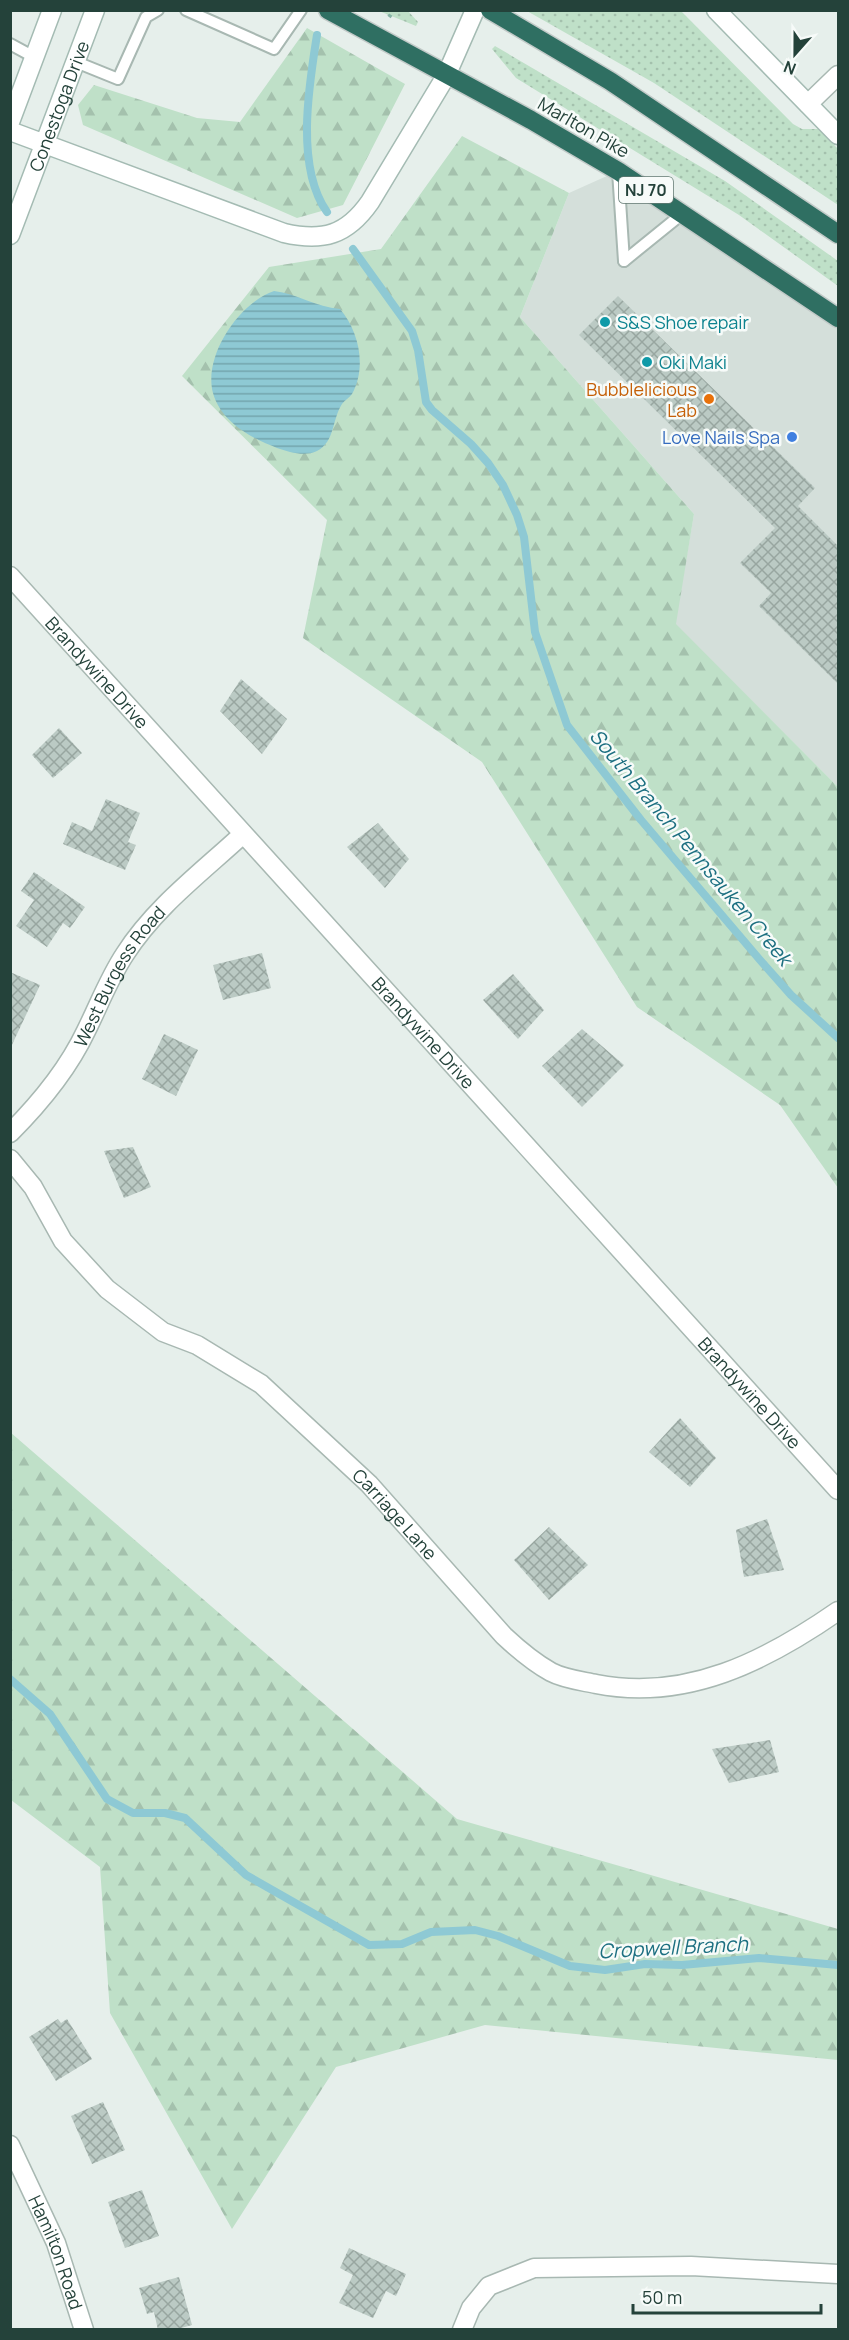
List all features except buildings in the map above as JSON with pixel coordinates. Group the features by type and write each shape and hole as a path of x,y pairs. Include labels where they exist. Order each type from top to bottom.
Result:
{"highway":[{"name":"Marlton Pike","path":"328,10 446,76 531,120 618,171 838,318"},
{"path":"490,10 620,88 838,234"}],"street":[{"path":"12,115 51,10"},
{"name":"Conestoga Drive","path":"10,235 95,10"},
{"path":"10,131 284,233 304,238 337,233 360,216 446,76 475,10"},
{"path":"716,10 838,135"},
{"path":"808,104 838,75"},
{"name":"Brandywine Drive","path":"10,576 598,1222 838,1490"},
{"name":"West Burgess Road","path":"10,1133 35,1108 71,1059 111,978 141,932 158,912 243,834"},
{"name":"Carriage Lane","path":"10,1159 33,1188 63,1241 107,1288 163,1332 197,1345 261,1384 369,1484 504,1636 528,1657 554,1674 619,1689 684,1686 716,1678 748,1664 838,1611"},
{"name":"Hamilton Road","path":"10,2145 56,2243 84,2330"},
{"path":"462,2330 471,2308 489,2286 534,2268 691,2266 838,2274"}],"lane":[{"path":"76,62 118,80 146,17 158,10"},
{"path":"186,10 274,49 301,10"},
{"path":"10,44 34,57"},
{"path":"618,171 624,261 682,214"}],"path":[{"path":"389,17 394,10"}],"shaded area":[{"path":"618,171 838,318 838,787 675,624 694,514 520,317 569,193"}],"green space":[{"path":"379,11 408,11 418,22 416,26"},
{"path":"527,11 681,11 793,124 802,129 819,129 838,149 838,205 654,83"},
{"path":"307,28 405,84 343,205 297,218 83,125 78,105 94,85 197,118 240,122"},
{"path":"495,46 725,181 838,261 838,286 739,215 516,78 492,49"},
{"path":"462,136 569,193 520,317 694,514 676,624 838,787 838,1188 780,1105 637,1007 482,762 303,638 327,520 182,376 269,267 381,249"},
{"path":"10,1432 457,1819 838,1929 838,2060 485,2025 336,2067 232,2229 110,2013 100,1867 11,1800"}],"water":[{"path":"274,291 340,309 352,328 359,350 359,372 352,394 339,410 327,442 312,453 287,451 247,434 230,421 213,393 211,378 213,363 227,333 248,307"}],"waterway":[{"name":"South Branch Pennsauken Creek","path":"317,35 308,101 308,149 317,194 327,212"},
{"name":"South Branch Pennsauken Creek","path":"353,249 412,331 418,350 426,402 488,463 503,485 517,515 524,537 535,632 567,725 641,820 760,960 791,995 838,1038"},
{"name":"Cropwell Branch","path":"10,1679 50,1714 107,1799 133,1813 165,1813 185,1818 246,1875 369,1945 402,1944 431,1932 475,1930 498,1936 570,1966 605,1970 645,1964 682,1965 759,1958 838,1965"}],"place":[{"name":"S&S Shoe repair","path":"605,322"},
{"name":"Oki Maki","path":"647,362"},
{"name":"Bubblelicious Lab","path":"709,399"},
{"name":"Love Nails Spa","path":"792,437"}]}
